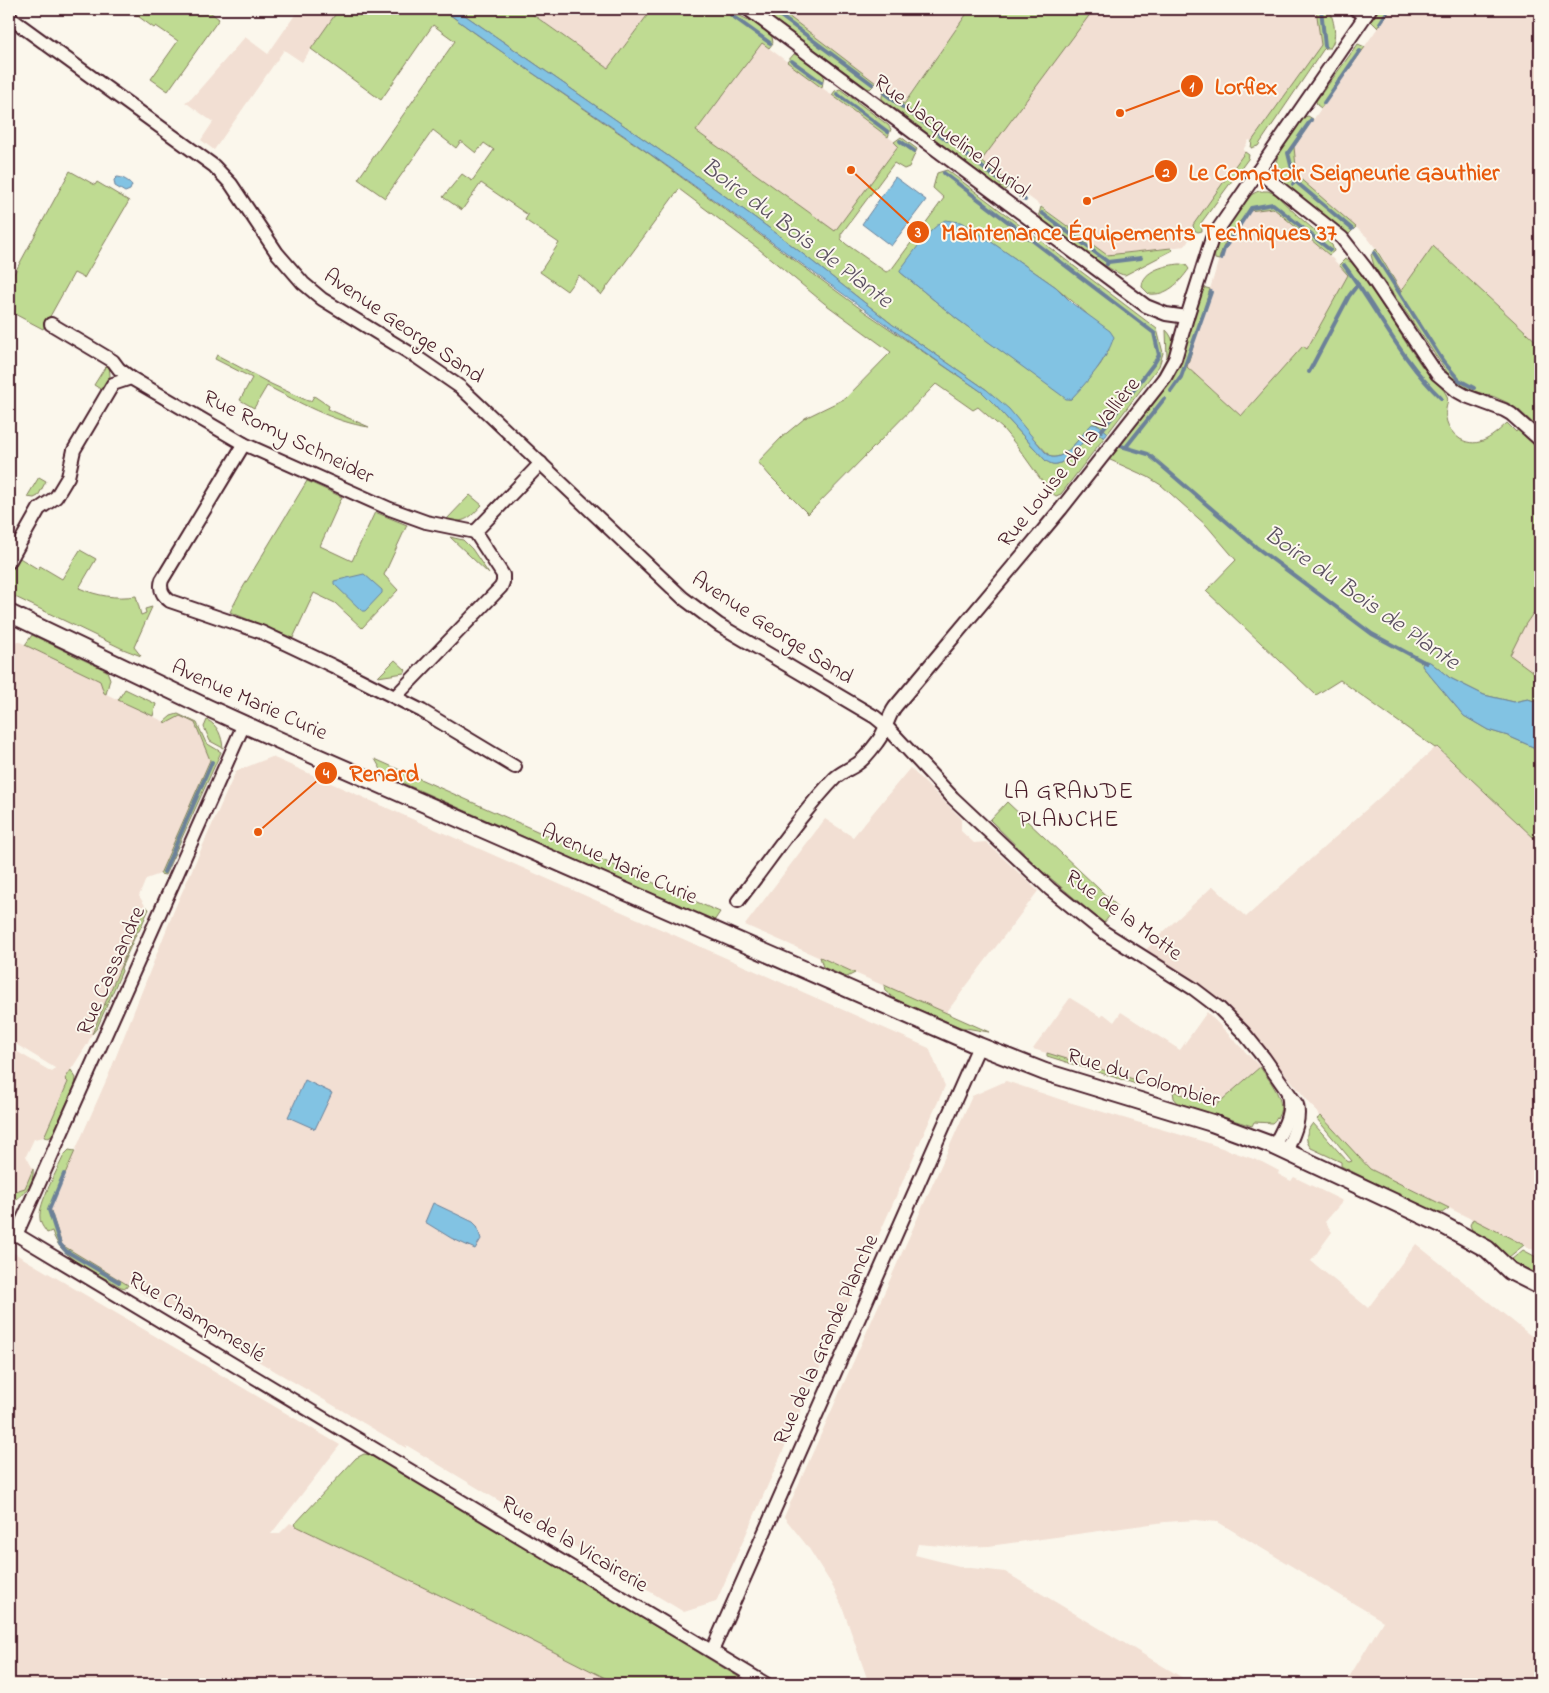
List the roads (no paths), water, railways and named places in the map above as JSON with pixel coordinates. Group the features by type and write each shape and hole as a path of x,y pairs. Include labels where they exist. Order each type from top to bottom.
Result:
{"main road":[{"name":"Avenue Marie Curie","path":"9,613 244,724 721,934"},
{"name":"Rue du Colombier","path":"721,934 978,1046 1045,1072 1212,1123 1280,1149 1441,1224 1487,1249 1510,1271 1540,1286"}],"street":[{"path":"9,12 12,9"},
{"name":"Rue Jacqueline Auriol","path":"748,9 1146,306 1166,314 1187,316"},
{"name":"Rue Louise de la Vallière","path":"738,901 834,779 859,763 879,740 891,712 1061,509 1165,377 1175,359 1212,238 1258,172 1364,11"},
{"name":"Avenue George Sand","path":"9,17 214,166 235,189 277,254 303,283 322,299 450,379 481,406 670,587 694,607 719,625 875,717 886,726"},
{"path":"1258,172 1349,246 1430,365 1442,379 1466,396 1511,414 1540,440"},
{"name":"Rue Romy Schneider","path":"51,324 113,361 119,369 131,378 244,444 390,509 426,522 475,532"},
{"path":"9,562 39,510 56,497 68,478 74,450 112,384 116,370 113,361"},
{"path":"112,384 131,378"},
{"path":"244,444 162,580 161,589 165,596 170,600 261,632 333,666 452,728 515,767"},
{"path":"395,697 501,587 503,575 475,532 541,463"},
{"name":"Rue Cassandre","path":"13,1233 244,724"},
{"name":"Rue de la Motte","path":"886,726 952,798 1050,889 1108,934 1194,989 1219,1008 1244,1033 1281,1080 1297,1105 1299,1113 1295,1129 1280,1149"},
{"name":"Rue de la Grande Planche","path":"712,1651 978,1046"},
{"name":"Rue Champmeslé","path":"13,1233 362,1441"},
{"name":"Rue de la Vicairerie","path":"362,1441 766,1684"}],"water":[{"path":"442,9 456,9 707,183 780,236 893,325 987,390 1009,409 1051,457 1063,455 1068,451 1092,424 1099,425 1108,433 1104,438 1097,432 1092,432 1066,459 1057,464 1051,464 1046,461 982,392 858,305 653,156"},
{"path":"117,177 123,178 132,185 130,190 125,192 115,186 114,180"},
{"path":"895,177 926,200 891,246 862,224"},
{"path":"945,220 967,225 1056,287 1073,304 1110,331 1114,337 1111,346 1090,378 1071,399 1066,399 957,319 900,272 926,236"},
{"path":"364,574 382,590 382,593 365,611 362,611 334,584 334,581"},
{"name":"Boire du Bois de Plante","path":"1423,660 1430,662 1450,678 1484,695 1514,702 1528,699 1540,703 1540,750 1508,736 1488,730 1464,716 1422,666"},
{"path":"305,1080 332,1093 315,1129 288,1117"},
{"path":"433,1203 473,1222 477,1226 481,1239 475,1249 451,1238 425,1222"}],"waterway":[{"path":"771,9 872,84"},
{"path":"1321,9 1325,46"},
{"path":"1380,23 1389,9"},
{"path":"731,15 770,43"},
{"path":"1324,103 1360,51"},
{"path":"792,61 821,82"},
{"path":"837,94 888,132"},
{"path":"885,94 947,140"},
{"path":"1295,181 1288,153 1311,120"},
{"path":"900,141 914,151"},
{"path":"966,155 1007,186"},
{"path":"944,173 1154,333 1159,355 1126,400"},
{"path":"1293,184 1295,181 1352,229"},
{"path":"1020,196 1025,200"},
{"path":"1221,259 1224,249 1251,208 1273,204 1330,250"},
{"path":"1042,213 1108,262"},
{"path":"1374,253 1443,361 1459,380 1474,388"},
{"path":"1107,264 1108,262 1141,258"},
{"path":"1344,265 1401,351 1441,398"},
{"path":"1309,372 1349,296 1358,284"},
{"path":"1171,391 1181,377 1211,292"},
{"path":"1126,447 1164,399"},
{"path":"1101,431 1118,410"},
{"name":"Boire du Bois de Plante","path":"1121,446 1148,454 1256,547 1372,634 1426,663"},
{"path":"164,872 212,762"},
{"path":"64,1174 49,1210 60,1244 66,1251 119,1282"}],"place":[{"name":"Lorflex","path":"1120,113"},
{"name":"Maintenance Équipements Techniques 37","path":"851,170"},
{"name":"Le Comptoir Seigneurie Gauthier","path":"1087,201"},
{"name":"Renard","path":"258,832"}],"district":[{"name":"LA GRANDE PLANCHE","path":"1069,806"}]}
